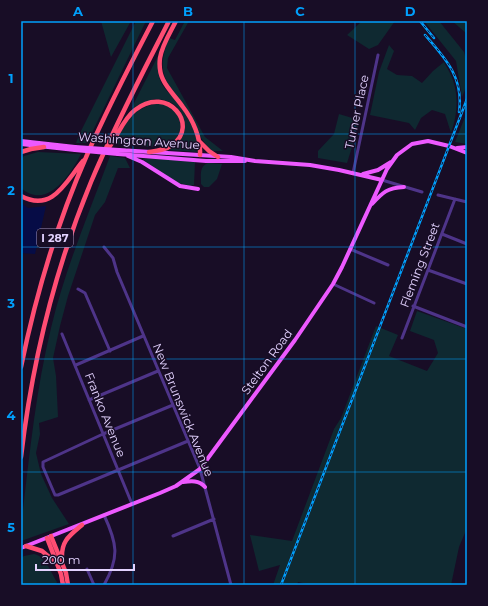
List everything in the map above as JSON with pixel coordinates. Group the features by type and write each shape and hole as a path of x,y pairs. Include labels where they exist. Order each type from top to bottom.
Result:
{"highway":[{"name":"I 287","path":"21,367 44,274 64,214 86,157 153,21"},
{"name":"I 287","path":"21,457 34,376 53,294 74,228 102,155 169,21"},
{"path":"176,21 162,50 160,66 161,73 166,87 186,112 200,142 209,151 218,156"},
{"path":"102,155 111,145 127,118 134,110 146,103 161,101 172,106 178,112 182,122 182,132 179,139 172,146 149,152"},
{"path":"200,142 200,155"},
{"path":"21,152 44,147"},
{"path":"21,196 32,200 43,200 54,195 67,183 86,157"},
{"path":"63,585 60,564 64,542 82,525"},
{"path":"49,537 68,585"},
{"path":"23,547 46,554 60,564"}],"main road":[{"name":"Washington Avenue","path":"21,140 75,148 118,152 149,152 218,156 310,165 352,172 382,180"},
{"name":"Stelton Road","path":"23,547 82,525 164,491 182,482 200,469 293,343 333,284 382,180 397,155 412,144 420,142 434,142 467,153"},
{"name":"Washington Avenue","path":"21,144 44,147 75,148"},
{"path":"455,148 467,147"},
{"name":"Washington Avenue","path":"118,152 124,154 206,161 256,160"},
{"path":"124,154 142,162 180,186 198,189"},
{"path":"359,174 372,173 392,162"},
{"path":"370,208 383,192 395,187 404,186"},
{"path":"182,482 198,482 205,487"}],"street":[{"name":"Turner Place","path":"352,172 378,55"},
{"name":"Washington Avenue","path":"382,180 422,192"},
{"path":"438,195 467,202"},
{"name":"Fleming Street","path":"402,338 455,199"},
{"path":"442,234 467,244"},
{"name":"New Brunswick Avenue","path":"104,247 113,258 117,272 200,469 231,585"},
{"path":"350,249 388,265"},
{"path":"428,270 467,284"},
{"path":"333,284 374,303"},
{"path":"78,289 85,293 110,351"},
{"path":"413,306 467,327"},
{"name":"Franko Avenue","path":"62,334 132,504"},
{"path":"76,365 144,336"},
{"path":"89,400 158,371"},
{"path":"172,405 43,462 43,467 55,495 58,496 188,441"},
{"path":"104,515 113,534 115,553 112,569 104,585"},
{"path":"173,536 214,519"},
{"path":"87,569 94,585"}],"shaded area":[{"path":"101,21 131,21 111,57"},
{"path":"136,21 146,21 87,143 76,143 80,133"},
{"path":"185,21 189,21 168,58 167,68 205,137 223,151 212,151 207,146 189,112 166,81 163,61 169,38 175,40"},
{"path":"362,21 395,21 378,45 369,49 347,35"},
{"path":"424,21 439,21 464,52 467,62 467,85 462,97 456,61"},
{"path":"452,21 467,21 467,37 466,33"},
{"path":"389,45 394,51 387,69 397,75 412,76 422,83 444,62 452,78 457,100 455,120 451,133 445,114 432,110 421,118 415,130 409,123 370,115 379,72"},
{"path":"160,52 160,80 164,88 179,104 189,120 195,133 198,152 170,150 177,145 182,137 183,119 182,114 172,103 154,99 134,108 132,107"},
{"path":"160,103 172,108 179,118 180,130 173,142 168,146 150,147 115,144 123,128 132,116 143,108"},
{"path":"467,112 467,144 455,142"},
{"path":"339,114 359,120 347,163 318,158 318,151 334,134"},
{"path":"38,152 81,154 71,171 57,187 49,193 40,195 31,194 21,188 21,159 24,156"},
{"path":"110,156 125,158 130,168 118,168 105,202 95,215 68,296 53,358 56,376 58,417 39,423 40,434 36,453 41,474 52,498 69,524 21,541 21,527 33,427 45,353 63,284"},
{"path":"154,158 195,162 194,185 190,186 176,182 142,159"},
{"path":"208,163 222,164 217,179 209,187 204,187 201,184 201,172 203,166"},
{"path":"21,203 28,208 46,206 35,254 21,253"},
{"path":"417,311 467,329 467,528 459,547 451,585 311,585 298,582 297,585 273,585 280,565 259,571 250,535 292,541 334,429 341,418 376,326 398,335 389,356 427,371 438,353 434,340 410,331"},
{"path":"34,554 42,558 48,565 57,582 56,585 21,585 21,558"}],"railway":[{"path":"420,21 434,38"},
{"path":"425,35 440,52 456,79 459,89 459,112"},
{"path":"281,585 467,99"}]}
